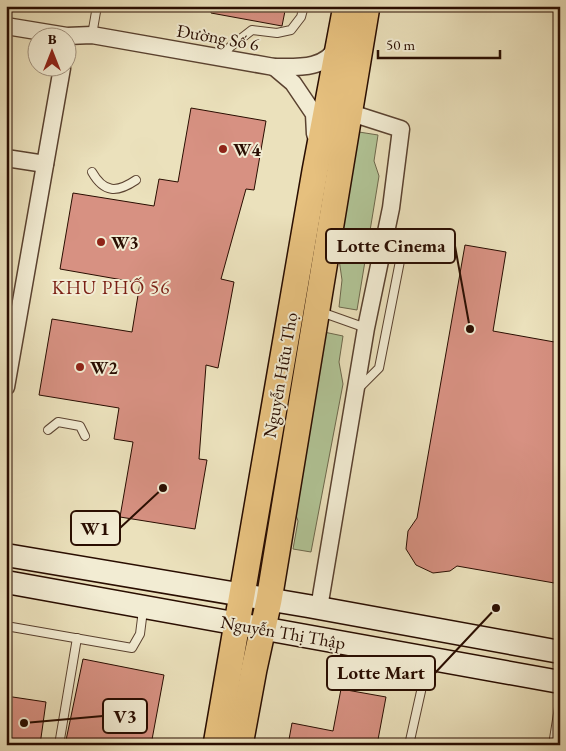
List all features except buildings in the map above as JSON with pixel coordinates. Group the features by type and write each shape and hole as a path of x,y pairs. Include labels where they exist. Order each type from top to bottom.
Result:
{"main road":[{"name":"Nguyễn Hữu Thọ","path":"240,745 269,600 367,6"},
{"name":"Nguyễn Hữu Thọ","path":"214,743 345,12"},
{"name":"Nguyễn Thị Thập","path":"6,555 314,607 560,652"},
{"name":"Nguyễn Thị Thập","path":"6,582 560,682"},
{"path":"207,618 212,590"},
{"path":"302,635 314,607"}],"street":[{"name":"Đường Số 6","path":"78,36 92,35 274,67 303,66 325,61 336,48 345,12"},
{"name":"Đường Số 6","path":"6,26 28,30"},
{"name":"Đường Số 6","path":"274,67 294,83 314,114 315,171"},
{"path":"6,387 14,289 44,164 60,78"},
{"path":"314,607 366,328 392,208 401,130 348,112"},
{"path":"6,158 44,164"}],"lane":[{"path":"92,35 97,6"},
{"path":"222,58 230,46 252,30 277,33 291,30 302,17 304,6"},
{"path":"92,172 97,182 109,189 123,189 136,180"},
{"path":"355,391 379,368 400,261 384,247"},
{"path":"318,310 366,328"},
{"path":"48,430 58,422 80,426 85,436"},
{"path":"6,626 132,648 140,634 143,606"},
{"path":"59,745 77,638"},
{"path":"409,745 429,658"},
{"path":"553,745 560,701"}],"green space":[{"path":"359,132 378,135 374,161 379,176 357,310 339,307 342,280 338,252"},
{"path":"324,332 343,336 339,362 343,384 311,552 293,549 298,521 291,502"}],"place":[{"name":"W4","path":"223,149"},
{"name":"W3","path":"101,242"},
{"name":"Lotte Cinema","path":"470,329"},
{"name":"W2","path":"80,367"},
{"name":"W1","path":"163,488"},
{"name":"Lotte Mart","path":"496,608"},
{"name":"V3","path":"24,723"}],"district":[{"name":"KHU PHỐ 56","path":"111,287"}]}
